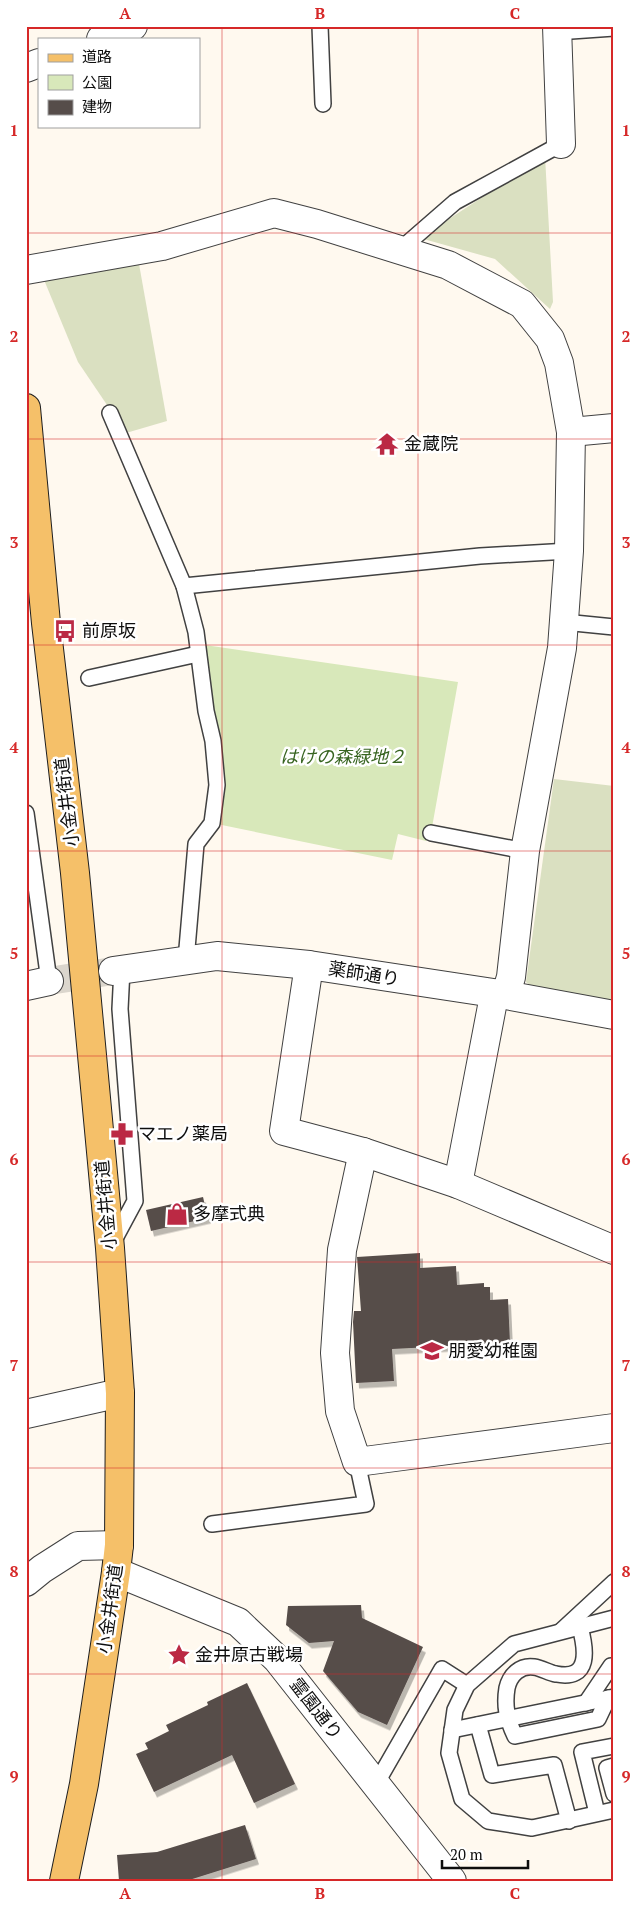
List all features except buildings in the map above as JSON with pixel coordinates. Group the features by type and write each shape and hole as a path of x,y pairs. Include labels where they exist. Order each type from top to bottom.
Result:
{"main road":[{"name":"小金井街道","path":"26,408 46,623 76,883 110,1248 120,1393 119,1545 116,1572 84,1784 64,1881"}],"street":[{"path":"103,38 133,26"},
{"path":"557,29 561,144"},
{"path":"26,68 38,63"},
{"path":"26,270 162,246 274,213 401,249 448,265 522,304 550,339 559,363 571,432 569,551 562,648 525,851 511,977 508,987 493,1001 458,1184"},
{"path":"571,432 614,428"},
{"name":"薬師通り","path":"118,970 218,956 309,965 500,994 614,1015"},
{"path":"309,965 284,1131 363,1152 458,1184 614,1250"},
{"path":"363,1152 342,1250 335,1353 340,1411 357,1462 614,1428"},
{"path":"26,1414 120,1393"},
{"path":"32,1571 78,1546 119,1545"},
{"name":"霊園通り","path":"116,1572 238,1622 277,1658 452,1881"}],"lane":[{"path":"320,26 323,104"},
{"path":"557,29 614,28"},
{"path":"401,249 455,202 561,144"},
{"path":"110,413 184,586 196,632 206,711 213,741 217,784 212,823 196,844 186,960"},
{"path":"184,586 480,556 569,551"},
{"path":"564,622 614,627"},
{"path":"89,678 198,654"},
{"path":"26,813 38,983"},
{"path":"431,833 525,851"},
{"path":"110,1248 135,1201 118,970"},
{"path":"212,1524 366,1504 357,1462"},
{"path":"560,1632 614,1582"},
{"path":"614,1618 514,1644 467,1685 455,1710 449,1753 462,1799 488,1821 532,1828 614,1810"},
{"path":"580,1627 585,1644 583,1665 578,1671 568,1674 557,1674 533,1667 522,1668 513,1674 508,1683 505,1699 507,1719 515,1736 580,1723 598,1719 611,1698"},
{"path":"586,1703 611,1666 614,1666"},
{"path":"376,1784 442,1670 467,1685"},
{"path":"452,1730 611,1698"},
{"path":"478,1725 492,1775 554,1765 568,1820"},
{"path":"597,1813 582,1752 614,1746"},
{"path":"614,1766 607,1768 614,1794"}],"green space":[{"path":"545,156 553,302 550,309 495,259 420,238"},
{"path":"139,264 167,421 126,433 78,362 42,275"},
{"name":"はけの森緑地２","path":"198,644 458,682 431,833 426,841 398,834 392,860 212,823 217,784"},
{"path":"554,779 614,786 614,1004 538,992 526,982"}],"tunnel":[{"path":"49,981 113,971"}],"place":[{"name":"金蔵院","path":"387,444"},
{"name":"前原坂","path":"65,631"},
{"name":"マエノ薬局","path":"122,1134"},
{"name":"多摩式典","path":"177,1214"},
{"name":"朋愛幼稚園","path":"432,1351"},
{"name":"金井原古戦場","path":"179,1655"}]}
